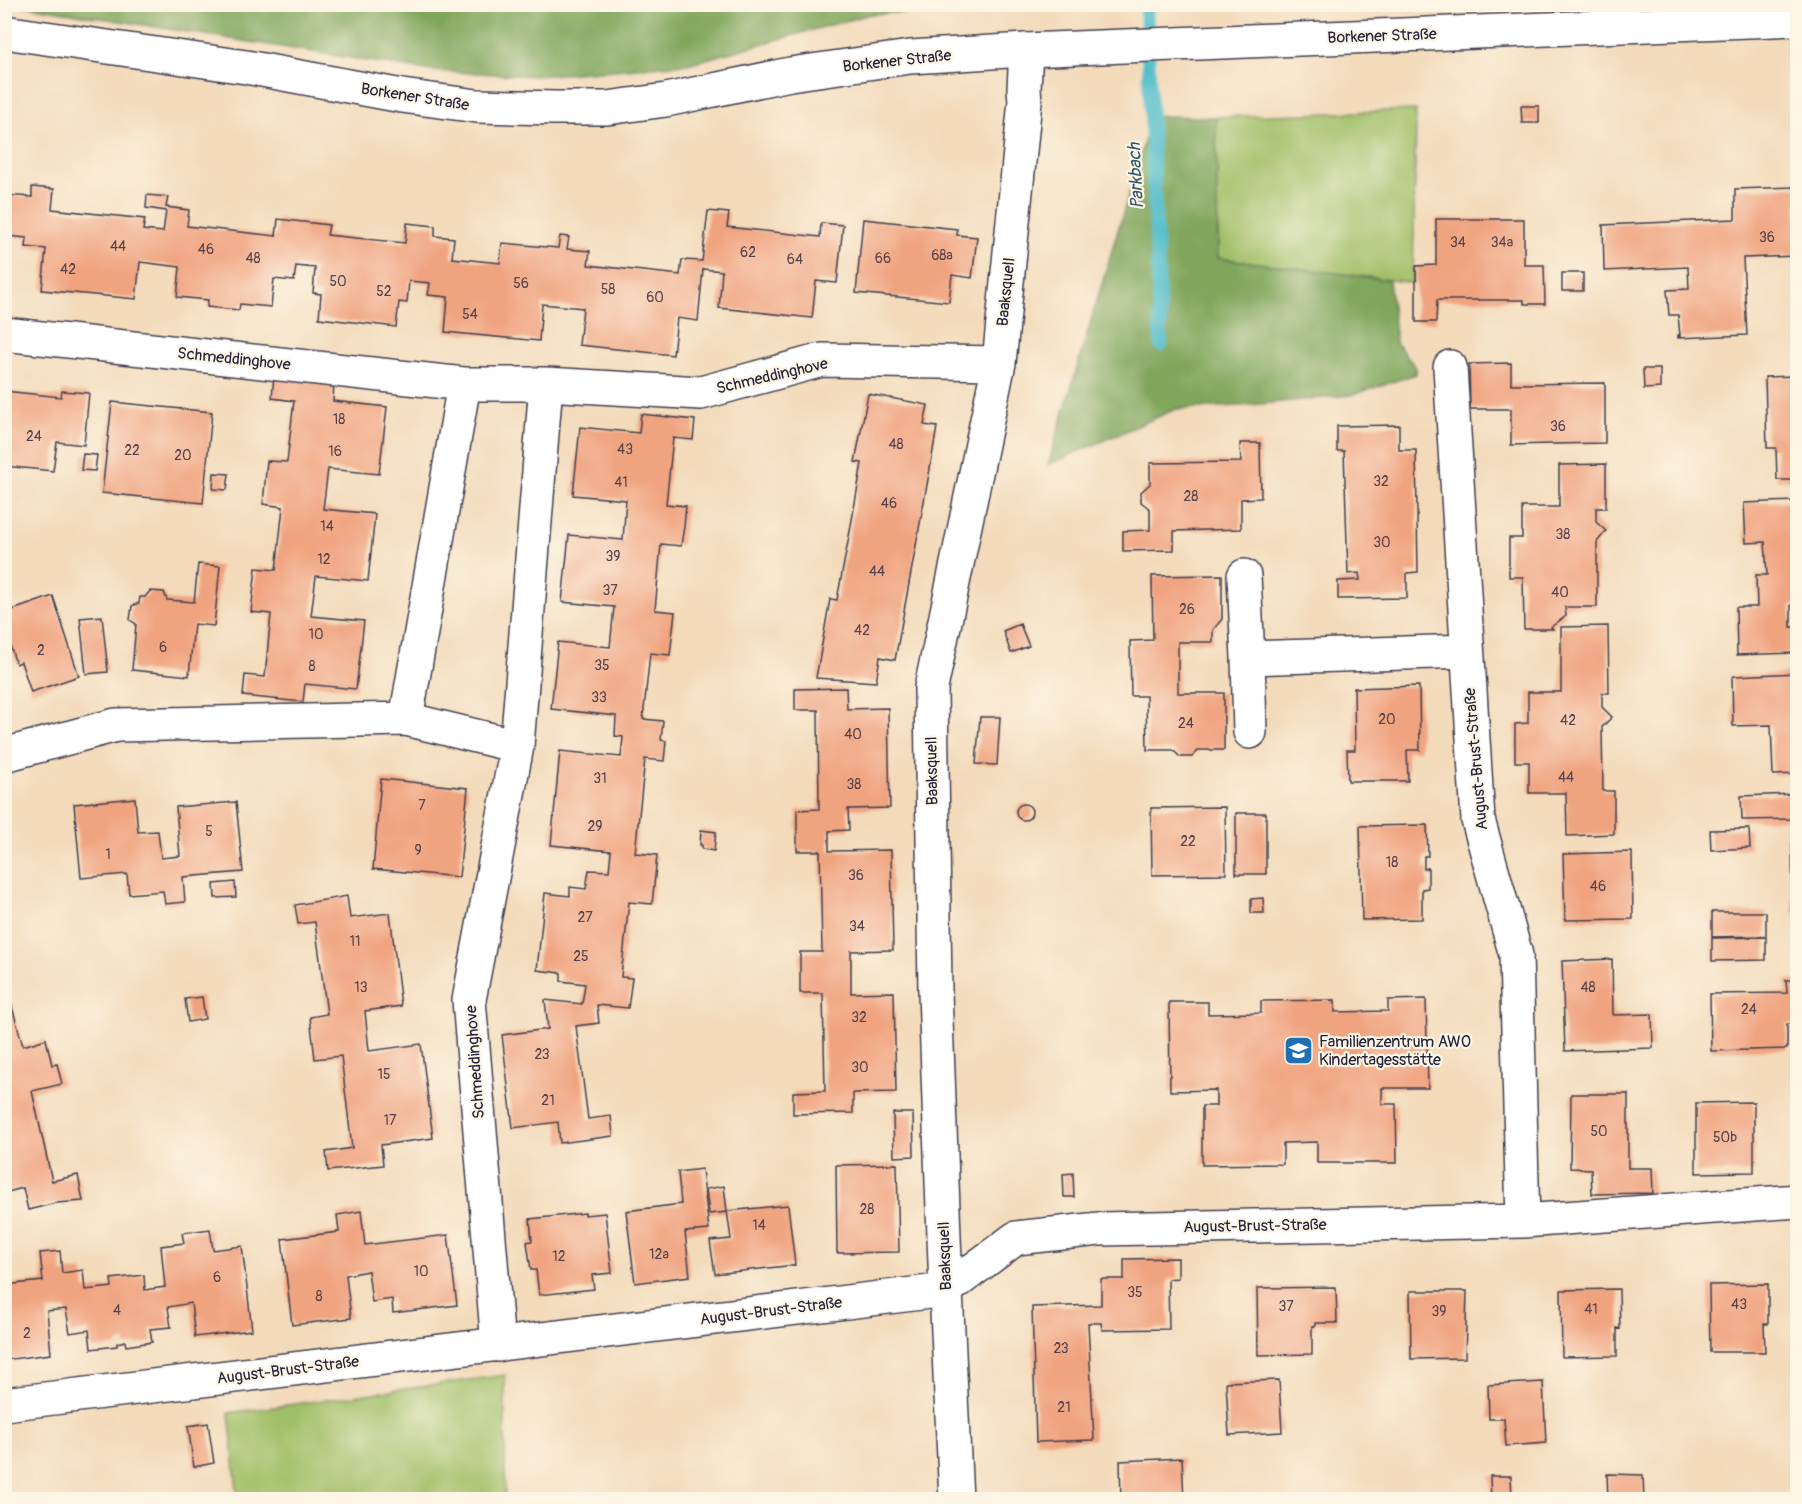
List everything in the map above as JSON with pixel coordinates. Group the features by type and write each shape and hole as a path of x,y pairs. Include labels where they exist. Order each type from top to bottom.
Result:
{"street":[{"name":"Borkener Straße","path":"4,32 246,67 402,96 466,105 608,108 666,100 790,74 910,57 1026,50 1797,19"},
{"name":"Baaksquell","path":"957,1500 946,1290 935,992 931,688 999,363 1025,101 1026,50"},
{"name":"Schmeddinghove","path":"4,334 464,384 546,384 701,393 822,360 999,363"},
{"name":"August-Brust-Straße","path":"1450,367 1478,820 1516,956 1523,1221"},
{"path":"406,719 464,384"},
{"name":"Schmeddinghove","path":"498,1345 470,1000 517,746 546,384"},
{"path":"1244,576 1250,732"},
{"path":"1248,658 1467,651"},
{"path":"4,755 116,725 406,719 517,746"},
{"name":"August-Brust-Straße","path":"4,1404 946,1290 1016,1238 1099,1229 1523,1221 1797,1201"}],"green space":[{"path":"20,5 1092,5 871,14 688,64 537,76 431,71"},
{"path":"1416,110 1413,283 1218,258 1216,117"},
{"path":"1152,116 1216,117 1218,258 1389,280 1396,343 1416,368 1416,374 1352,395 1240,406 1176,409 1048,465"},
{"path":"505,1375 505,1499 238,1499 229,1413"}],"building":[{"path":"1521,106 1539,106 1539,123 1522,123"},
{"path":"32,187 54,189 52,209 145,219 143,230 163,232 166,211 146,208 147,195 168,197 166,207 189,210 187,226 276,236 278,219 329,225 327,235 405,243 407,223 435,226 435,236 454,238 452,258 500,263 502,243 558,248 560,236 569,237 567,249 590,251 588,265 680,275 682,260 702,261 708,211 729,213 727,227 820,237 821,223 843,225 837,283 816,281 812,318 719,308 722,271 703,269 698,321 677,318 673,355 579,345 583,308 542,304 539,341 445,332 448,297 428,295 430,283 409,281 407,303 399,302 396,327 319,318 321,294 313,293 315,268 296,266 294,281 274,279 271,307 240,304 239,310 207,307 208,300 177,297 180,267 140,262 136,299 42,290 46,249 26,247 27,238 7,236 6,245 4,245 4,195 32,197"},
{"path":"1797,187 1797,256 1743,258 1747,335 1678,338 1678,335 1680,336 1678,315 1669,315 1667,290 1689,289 1688,267 1604,271 1603,225 1735,219 1735,189"},
{"path":"863,219 957,229 957,235 977,237 972,278 952,275 949,302 856,293"},
{"path":"1436,219 1524,219 1524,265 1544,265 1545,304 1524,304 1524,300 1437,300 1436,322 1416,322 1416,266 1436,265"},
{"path":"1562,273 1583,273 1583,291 1562,291"},
{"path":"1511,363 1511,384 1605,383 1605,443 1511,445 1511,409 1470,409 1469,364"},
{"path":"1643,369 1660,369 1660,388 1644,389"},
{"path":"274,376 334,382 333,401 387,407 379,474 328,469 323,509 375,514 368,581 316,576 311,616 364,621 356,689 305,684 303,702 243,696 245,675 265,677 271,614 251,612 256,568 276,570 283,507 263,504 267,461 287,462 294,401 272,398"},
{"path":"1797,376 1797,480 1777,480 1776,448 1767,448 1765,377"},
{"path":"4,391 61,397 62,391 89,393 84,445 57,442 53,471 4,466"},
{"path":"868,394 928,405 924,425 937,427 895,660 880,657 876,682 816,678 830,599 837,600 850,531 862,463 855,462"},
{"path":"112,402 212,412 203,503 102,493"},
{"path":"641,414 695,420 693,440 673,438 666,504 686,506 684,526 681,546 661,544 655,610 675,612 670,655 650,653 643,719 663,721 661,740 666,741 664,761 645,759 635,853 657,855 652,904 629,902 621,977 632,978 628,1008 597,1005 599,1023 576,1026 588,1119 611,1116 613,1136 560,1143 558,1122 513,1128 502,1035 548,1029 545,1000 582,1004 585,984 561,981 561,973 537,970 545,893 570,896 570,887 586,889 589,870 609,871 611,851 551,845 560,751 621,757 623,737 615,736 616,716 551,709 558,642 610,647 614,607 562,602 569,535 623,540 626,500 573,495 580,427 639,433"},
{"path":"1399,425 1399,450 1416,450 1418,572 1407,573 1407,598 1338,599 1338,581 1360,580 1359,573 1348,574 1344,451 1337,451 1337,426"},
{"path":"1240,443 1260,443 1261,498 1241,499 1241,529 1174,531 1174,550 1123,551 1123,531 1150,530 1150,509 1141,502 1141,492 1150,484 1150,463 1241,462"},
{"path":"83,454 97,455 95,471 81,470"},
{"path":"1606,464 1606,508 1596,508 1596,522 1606,531 1597,542 1597,607 1565,607 1566,616 1551,627 1553,629 1524,629 1523,577 1509,577 1509,538 1522,538 1522,507 1559,507 1559,465"},
{"path":"214,473 229,474 227,490 213,489"},
{"path":"1795,501 1797,605 1791,605 1791,627 1797,627 1797,653 1737,655 1736,607 1757,607 1756,575 1767,575 1765,542 1746,543 1744,503"},
{"path":"198,564 220,566 214,626 194,624 189,676 132,670 136,624 130,620 132,606 139,603 140,597 145,597 150,591 164,592 167,600 194,602"},
{"path":"1222,575 1222,619 1213,630 1213,642 1178,642 1178,693 1224,693 1224,750 1199,750 1192,757 1180,757 1173,750 1147,750 1146,696 1131,696 1130,641 1153,640 1152,576"},
{"path":"53,596 79,676 31,692 21,662 16,664 8,639 12,637 4,613"},
{"path":"102,616 108,672 86,674 80,618"},
{"path":"1020,624 1029,646 1011,653 1003,631"},
{"path":"1608,626 1609,693 1602,693 1602,707 1612,717 1602,727 1603,791 1614,791 1614,834 1567,836 1566,793 1529,793 1529,762 1515,762 1515,724 1528,723 1528,692 1561,692 1561,627"},
{"path":"1797,673 1797,774 1773,775 1771,725 1733,726 1732,678 1734,676"},
{"path":"1419,686 1420,750 1407,750 1408,781 1348,781 1347,750 1355,750 1354,688"},
{"path":"846,688 847,709 888,708 890,808 848,809 849,830 829,831 829,851 891,850 893,950 851,951 851,993 894,992 896,1092 853,1093 853,1113 793,1114 793,1092 825,1091 823,993 800,993 800,952 822,952 820,851 797,851 797,810 819,809 818,710 795,710 795,689"},
{"path":"980,717 1000,717 997,765 976,764"},
{"path":"381,779 468,788 459,877 373,869"},
{"path":"1795,794 1796,819 1742,820 1741,796"},
{"path":"135,798 138,832 158,831 161,858 180,856 176,807 236,802 243,872 183,877 185,902 165,904 163,891 129,894 127,874 81,878 74,804"},
{"path":"1021,804 1027,804 1032,812 1030,818 1021,820 1016,815 1016,809"},
{"path":"1225,807 1226,874 1152,875 1151,808"},
{"path":"1236,813 1266,813 1266,874 1236,874"},
{"path":"1427,825 1428,856 1424,856 1424,869 1428,868 1428,888 1422,889 1422,919 1362,920 1360,826"},
{"path":"1749,829 1750,848 1711,850 1710,830"},
{"path":"701,830 716,832 714,851 702,849"},
{"path":"1792,843 1797,843 1797,912 1793,912"},
{"path":"1632,852 1633,919 1565,920 1563,854"},
{"path":"235,882 236,897 215,898 214,884"},
{"path":"347,896 350,918 390,913 401,1006 365,1011 369,1051 421,1044 433,1138 381,1145 383,1165 328,1171 326,1152 352,1148 341,1056 315,1059 310,1017 327,1014 315,922 298,924 295,905"},
{"path":"1263,898 1264,913 1251,913 1251,899"},
{"path":"1712,912 1766,912 1766,936 1712,937"},
{"path":"1766,937 1766,960 1712,961 1712,938"},
{"path":"4,938 10,954 4,956"},
{"path":"1612,959 1613,1015 1652,1014 1653,1048 1565,1051 1562,961"},
{"path":"4,978 23,1046 46,1039 52,1065 57,1064 62,1084 32,1091 52,1181 78,1175 83,1201 56,1203 28,1210 23,1188 4,1193"},
{"path":"1786,980 1797,980 1797,1024 1787,1024 1787,1049 1711,1051 1710,994 1787,993"},
{"path":"202,997 205,1019 188,1022 185,999"},
{"name":"Familienzentrum AWO Kindertagesstätte","path":"1426,999 1428,1088 1382,1088 1382,1104 1396,1104 1397,1163 1317,1163 1317,1142 1283,1143 1283,1164 1202,1165 1202,1106 1216,1106 1216,1090 1170,1091 1169,1002 1208,1002 1208,1014 1261,1013 1261,1001 1335,1000 1335,1012 1388,1011 1388,1000"},
{"path":"1571,1094 1628,1094 1628,1168 1652,1168 1653,1193 1592,1194 1591,1169 1570,1168"},
{"path":"1754,1102 1754,1172 1696,1173 1696,1103"},
{"path":"893,1113 913,1113 914,1156 894,1157"},
{"path":"897,1164 899,1252 837,1253 836,1165"},
{"path":"702,1169 709,1230 685,1232 690,1276 635,1283 626,1211 681,1204 678,1172"},
{"path":"1073,1173 1074,1197 1064,1197 1063,1174"},
{"path":"724,1186 727,1212 709,1214 706,1189"},
{"path":"788,1205 795,1265 715,1274 710,1241 731,1239 727,1211"},
{"path":"361,1211 365,1245 448,1235 457,1305 393,1313 392,1299 372,1302 368,1271 346,1275 351,1318 292,1325 282,1239 339,1232 337,1215"},
{"path":"585,1213 585,1215 605,1213 612,1273 592,1275 594,1289 539,1295 536,1270 531,1270 527,1242 532,1241 530,1219"},
{"path":"210,1229 213,1250 242,1246 252,1330 195,1337 191,1303 168,1307 171,1327 150,1329 152,1342 126,1346 125,1341 117,1343 117,1346 91,1349 89,1330 70,1333 66,1309 47,1311 51,1354 4,1360 4,1285 43,1281 40,1253 60,1251 62,1273 83,1270 85,1290 112,1287 111,1279 144,1275 145,1290 165,1287 161,1246 184,1243 182,1233"},
{"path":"1178,1258 1178,1278 1168,1279 1169,1329 1102,1330 1101,1323 1088,1323 1094,1440 1036,1442 1032,1307 1101,1305 1101,1279 1124,1279 1124,1259"},
{"path":"1768,1284 1768,1324 1764,1324 1765,1352 1710,1352 1709,1285"},
{"path":"1336,1287 1337,1323 1315,1323 1312,1327 1312,1354 1258,1355 1257,1288"},
{"path":"1619,1289 1620,1329 1617,1328 1617,1356 1562,1357 1561,1290"},
{"path":"1410,1291 1467,1291 1465,1358 1411,1359"},
{"path":"1793,1325 1797,1325 1797,1377 1796,1377"},
{"path":"1279,1380 1282,1432 1229,1435 1226,1382"},
{"path":"1543,1382 1546,1443 1506,1446 1504,1419 1489,1419 1488,1385"},
{"path":"208,1423 214,1463 194,1467 188,1426"},
{"path":"1182,1458 1184,1500 1121,1500 1120,1461"},
{"path":"1607,1474 1643,1475 1644,1500 1608,1500"},
{"path":"1490,1476 1511,1476 1512,1500 1491,1500"}],"waterway":[{"name":"Parkbach","path":"1146,4 1161,345"}],"place":[{"name":"Familienzentrum AWO Kindertagesstätte","path":"1298,1051"}]}
